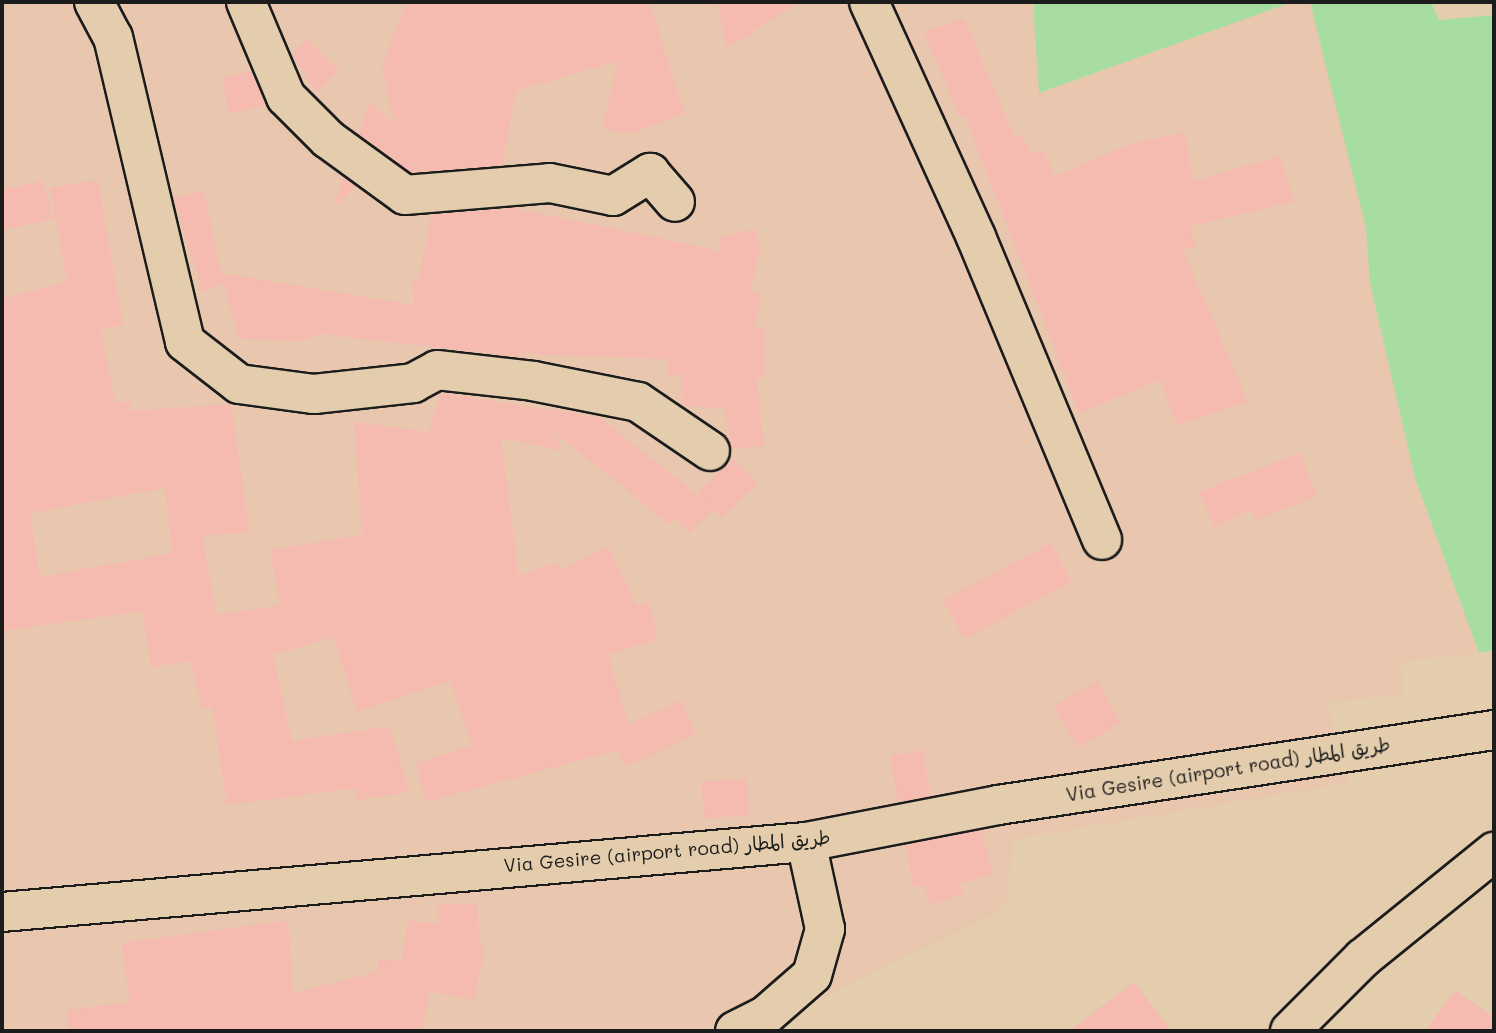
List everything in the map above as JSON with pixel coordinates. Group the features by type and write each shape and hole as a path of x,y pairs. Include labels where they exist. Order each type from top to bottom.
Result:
{"street":[{"path":"94,2 113,37 185,342 239,384 314,394 413,383 437,370 533,381 638,402 710,451"},
{"path":"246,2 286,97 328,139 405,195 550,183 613,196 650,173 675,202"},
{"path":"869,2 976,237 1102,540"},
{"name":"Via Gesire (airport road) طريق المطار","path":"2,912 806,842 998,804 1494,730"},
{"path":"735,1031 765,1016 812,975 825,929 806,842"},
{"path":"1290,1031 1363,958 1494,852"}],"shaded area":[{"path":"2,2 1033,2 1040,93 1292,2 1310,2 1366,228 1370,283 1415,478 1479,653 1401,662 1404,695 1327,703 1348,783 1014,839 1005,908 757,1031 2,1031"}],"green space":[{"path":"1033,2 1292,2 1039,93"},
{"path":"1310,2 1431,2 1439,20 1494,15 1494,650 1479,653 1415,478 1370,283 1366,228"}],"building":[{"path":"405,2 649,2 685,114 630,134 602,129 618,61 516,91 502,165 411,173 359,134 370,101 394,124 382,68"},
{"path":"717,2 799,2 727,49"},
{"path":"964,18 1015,138 1021,134 1032,155 1043,149 1055,176 1131,144 1184,132 1194,181 1279,156 1294,202 1190,226 1196,246 1183,250 1248,402 1177,426 1160,380 1079,413 965,116 960,118 924,32"},
{"path":"307,39 339,70 316,93 292,54"},
{"path":"251,71 266,105 229,114 222,77"},
{"path":"344,177 356,186 333,208"},
{"path":"43,180 53,219 2,230 2,190"},
{"path":"98,180 123,325 101,329 115,403 129,401 131,411 231,404 250,532 202,536 217,615 280,605 270,550 362,535 354,422 429,432 441,393 599,417 705,501 697,493 733,459 758,483 721,518 713,510 689,533 674,517 669,524 553,431 563,451 501,438 519,576 557,563 559,570 609,547 637,605 648,601 656,626 656,640 608,655 629,725 680,700 696,733 627,767 618,750 426,802 416,763 472,745 450,681 357,712 333,637 273,655 292,741 389,726 410,792 356,800 355,788 227,805 212,706 202,709 191,661 151,667 142,611 2,631 2,298 67,282 50,188","holes":["165,488 172,553 40,577 30,513"]},
{"path":"204,191 221,273 414,305 413,278 419,278 431,215 514,208 721,251 717,238 755,229 760,250 750,292 762,294 754,328 765,329 764,378 757,378 764,446 731,449 725,409 682,406 681,375 666,374 667,359 521,354 527,358 321,334 298,342 239,338 223,283 203,292 173,197"},
{"path":"1300,453 1317,496 1256,520 1252,509 1215,527 1198,492"},
{"path":"1051,543 1072,582 964,639 943,600"},
{"path":"1097,681 1121,723 1078,748 1054,706"},
{"path":"923,750 930,796 898,802 890,755"},
{"path":"746,778 749,815 704,819 701,782"},
{"path":"981,830 993,875 960,883 963,895 930,904 924,885 913,887 906,845"},
{"path":"478,904 479,945 485,946 474,1000 430,992 422,1031 69,1031 67,1010 130,1002 121,943 288,920 293,993 377,972 379,958 401,962 408,920 439,925 438,905"},
{"path":"1134,982 1172,1031 1069,1031"},
{"path":"1455,990 1494,1017 1494,1031 1425,1031"}]}
